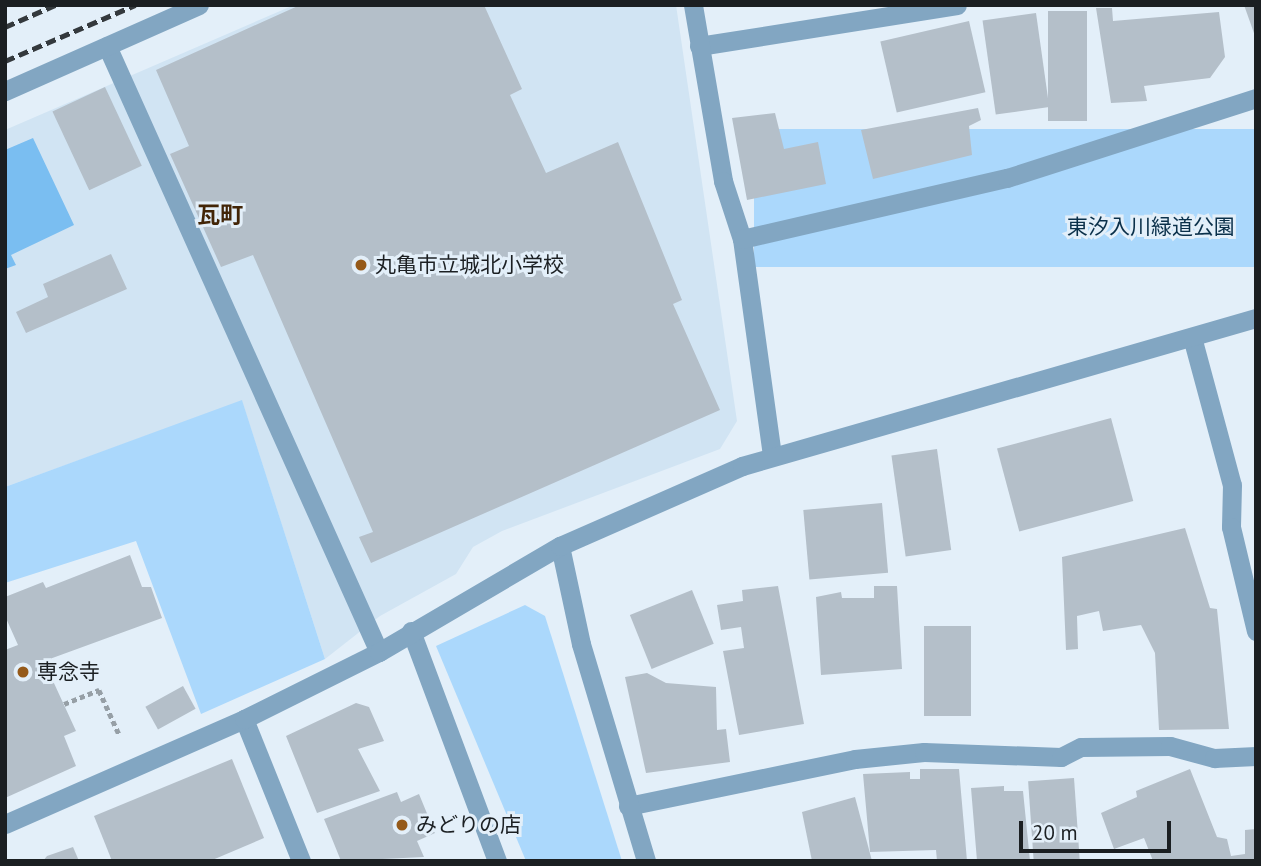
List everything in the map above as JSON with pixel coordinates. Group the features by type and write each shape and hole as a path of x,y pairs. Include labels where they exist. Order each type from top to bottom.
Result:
{"street":[{"path":"5,91 199,5"},
{"path":"693,5 723,181 742,239 772,454"},
{"path":"699,46 957,5"},
{"path":"107,46 379,652"},
{"path":"742,239 1007,178 1256,98"},
{"path":"5,824 244,719 379,652 560,546 772,454 1256,318"},
{"path":"1192,337 1232,485 1231,527 1256,631"},
{"path":"560,546 581,644 646,861"},
{"path":"411,631 497,861"},
{"path":"244,719 301,861"},
{"path":"628,806 855,759 924,752 1061,757 1081,747 1170,746 1214,758 1256,756"}],"path":[{"path":"64,704 99,690 135,766"}],"shaded area":[{"name":"丸亀市立城北小学校","path":"294,5 676,5 737,421 720,449 502,531 473,547 456,574 380,616 325,659 242,401 5,487 5,130"},
{"path":"33,138 74,225 11,255 16,265 5,269 5,150"}],"green space":[{"name":"東汐入川緑道公園","path":"754,129 1256,129 1256,267 754,267"},
{"path":"242,400 325,659 201,714 136,541 5,583 5,487"},
{"path":"525,605 545,616 622,861 526,861 436,646"}],"building":[{"path":"300,5 484,5 522,89 510,95 546,173 618,142 682,300 673,304 720,410 371,563 359,537 373,532 253,255 221,267 170,154 189,146 156,70"},
{"path":"1244,5 1256,5 1256,36 1255,36"},
{"path":"1096,8 1112,8 1113,21 1219,12 1225,57 1210,78 1144,86 1147,101 1111,103"},
{"path":"1048,11 1087,11 1087,121 1048,121"},
{"path":"1036,13 1049,107 996,115 983,21"},
{"path":"969,21 985,92 897,113 880,41"},
{"path":"105,87 142,166 89,190 52,112"},
{"path":"978,108 981,120 969,126 972,155 873,179 861,130"},
{"path":"775,113 784,149 818,142 826,184 747,200 732,118"},
{"path":"111,254 127,289 26,333 16,312 48,297 43,284"},
{"path":"1111,418 1133,501 1019,532 997,449"},
{"path":"937,449 951,550 906,556 891,455"},
{"path":"882,503 888,573 809,580 803,510"},
{"path":"1185,528 1210,608 1217,609 1229,729 1159,730 1155,653 1141,625 1103,631 1099,611 1077,616 1078,649 1066,650 1062,557"},
{"name":"専念寺","path":"130,555 142,587 151,587 162,618 36,664 45,683 53,681 76,731 64,736 76,766 5,798 5,650 18,645 5,616 5,597 43,582 46,588"},
{"path":"778,586 804,724 739,735 723,651 744,648 741,627 721,630 717,605 743,601 742,590"},
{"path":"874,586 897,586 902,669 821,675 816,597 841,592 842,598 874,598"},
{"path":"692,590 714,644 652,669 630,615"},
{"path":"924,626 971,626 971,716 924,716"},
{"path":"647,673 666,683 716,687 717,730 726,729 730,762 646,773 625,677"},
{"path":"183,686 196,709 158,730 145,707"},
{"path":"356,703 369,707 384,741 358,749 380,791 317,813 286,736"},
{"path":"232,759 264,838 210,861 112,861 94,816"},
{"path":"920,769 959,769 967,861 937,861 936,850 870,852 863,774 910,772 910,779 920,779"},
{"path":"1190,769 1217,837 1227,839 1231,856 1245,854 1245,830 1256,829 1256,861 1153,861 1144,838 1114,849 1101,813 1137,797 1136,791"},
{"path":"1074,778 1080,861 1034,861 1028,781"},
{"path":"1004,786 1004,791 1023,791 1030,861 977,861 971,788"},
{"path":"397,792 401,802 419,794 435,833 417,841 424,857 341,861 324,819"},
{"path":"855,797 872,861 812,861 802,812"},
{"path":"73,847 79,861 43,861 47,856"}],"railway":[{"path":"5,27 55,5"},
{"path":"5,61 135,5"}],"place":[{"name":"丸亀市立城北小学校","path":"361,265"},
{"name":"専念寺","path":"23,672"},
{"name":"みどりの店","path":"402,825"}],"district":[{"name":"瓦町","path":"220,215"}]}
